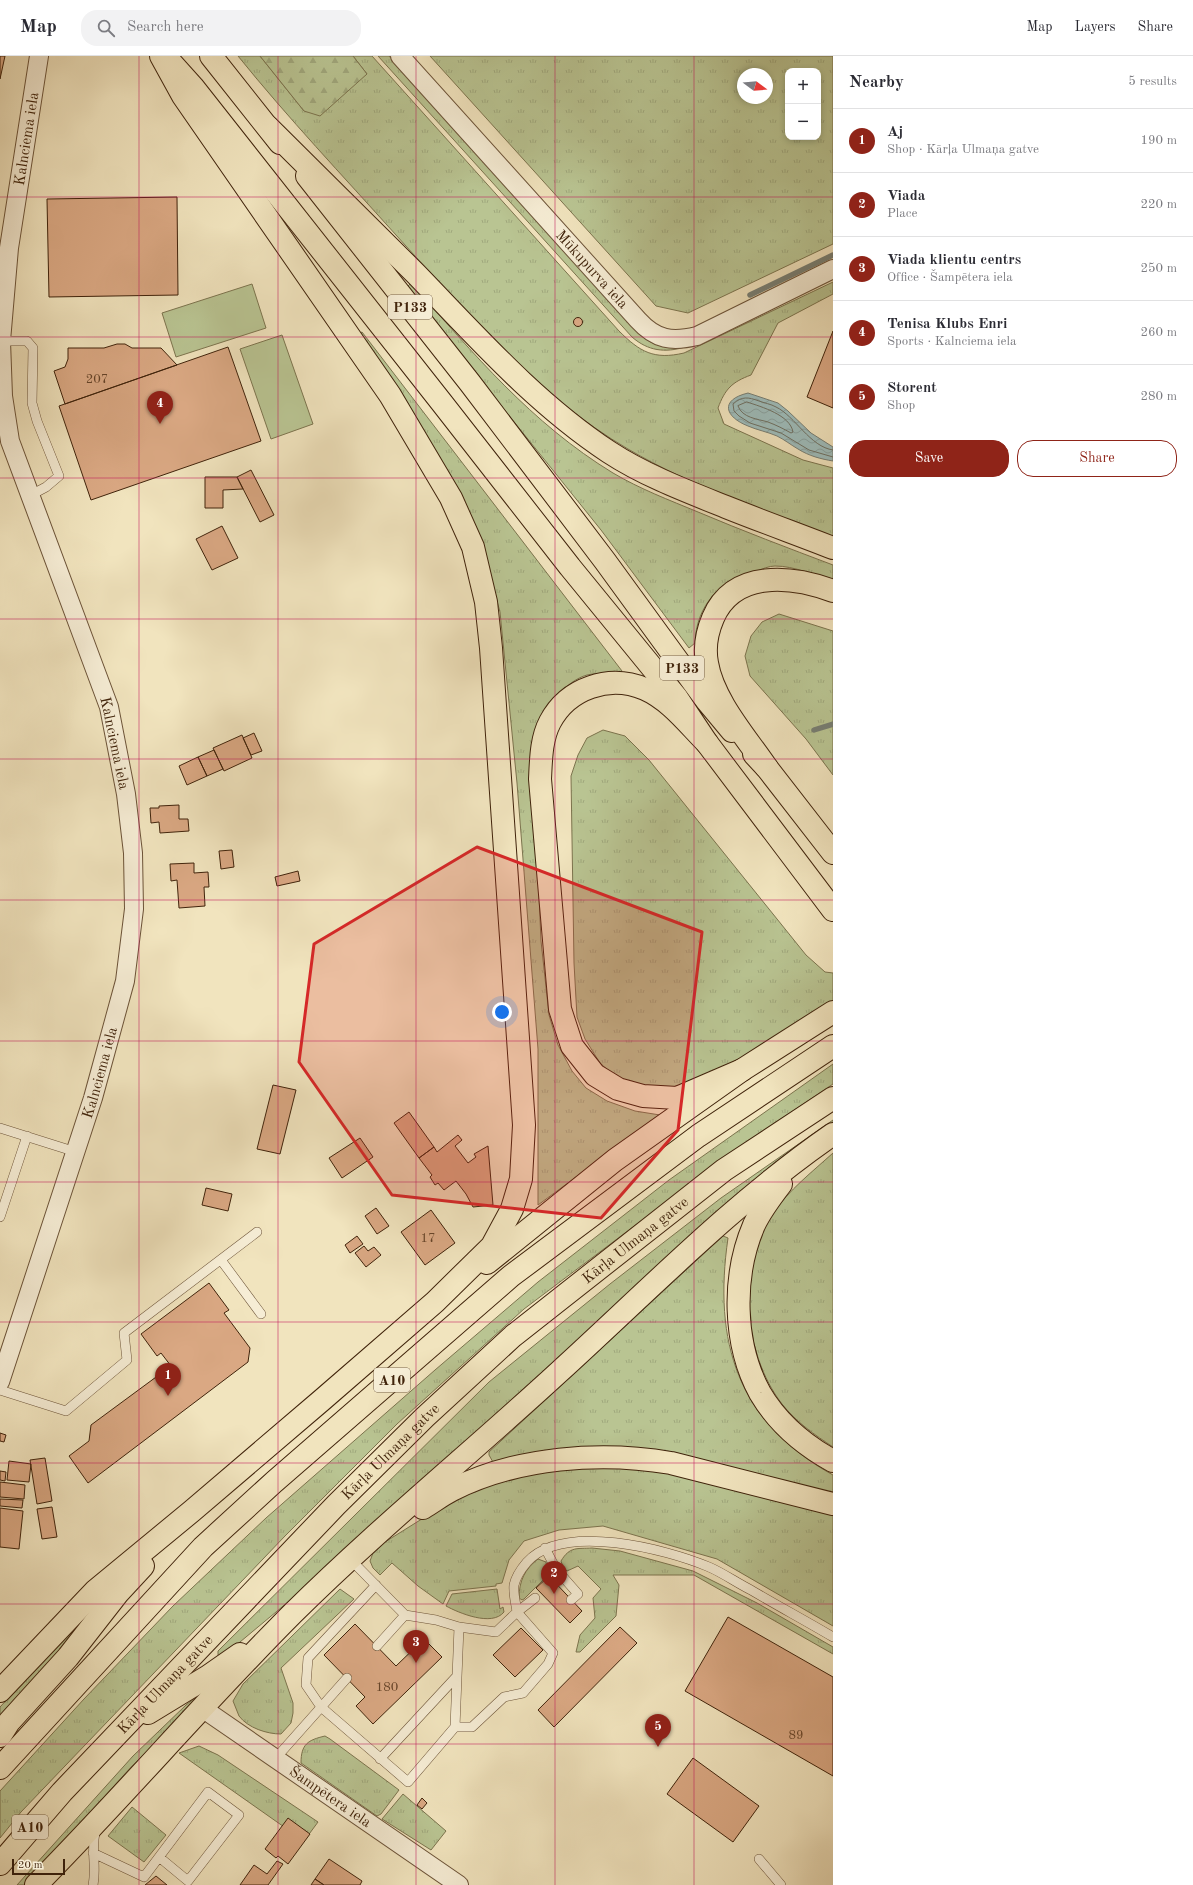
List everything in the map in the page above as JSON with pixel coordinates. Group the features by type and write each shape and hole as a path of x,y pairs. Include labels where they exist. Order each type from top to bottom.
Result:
{"main road":[{"path":"0,1691 95,1591 192,1512 435,1302 492,1246 512,1209 521,1179 524,1125 510,909 486,602 473,546 450,498 390,395 183,96 161,56"},
{"name":"P133","path":"165,56 193,87 570,567 677,698 707,743 833,910"},
{"name":"P133","path":"211,56 474,389 610,567 707,701 729,728 767,768 833,853"},
{"path":"268,127 415,273 512,374 577,430 610,453 644,472 683,490 833,548"},
{"path":"767,768 722,704 707,663 706,642 709,628 716,612 725,598 738,589 754,583 771,579 795,580 833,591"},
{"path":"707,743 660,698 645,689 631,685 603,683 591,686 572,695 550,722 544,742 540,779 560,1009 572,1046 595,1075 618,1089 643,1096 677,1098 742,1070"},
{"path":"435,1302 505,1249 615,1160 742,1070 833,1012"},
{"name":"A10","path":"0,1768 203,1547 274,1482 500,1286 698,1136 833,1046"},
{"name":"Kārļa Ulmaņa gatve","path":"0,1864 37,1819 353,1488 425,1417 513,1336 724,1170 833,1098"},
{"path":"829,1137 782,1183 762,1210 755,1224 745,1253 742,1270 740,1318 746,1357 752,1376 761,1394 773,1412 788,1428 805,1443 833,1461"},
{"path":"36,1885 294,1612 350,1559 560,1371 654,1282 775,1178 829,1137"},
{"path":"376,1536 452,1490 473,1481 520,1467 571,1458 619,1457 671,1463 833,1504"},
{"path":"0,1736 9,1722 68,1657 118,1593 192,1512"},
{"path":"123,1728 207,1677 294,1612"}],"street":[{"name":"Kalnciema iela","path":"0,1382 76,1152 125,981 134,909 133,853 126,794 110,707 10,441 3,396 1,341 4,247 39,56"},
{"name":"Mūkupurva iela","path":"400,56 642,325 654,334 673,340 697,336 833,268"},
{"name":"Šampētera iela","path":"202,1708 275,1760 459,1885"}],"lane":[{"path":"1,341 27,341 33,348 32,403 37,422 59,476 46,487 30,494"},
{"path":"0,1128 76,1152"},
{"path":"0,1217 27,1136"},
{"path":"0,1390 66,1411 127,1360 124,1333 257,1232"},
{"path":"221,1260 261,1314"},
{"path":"455,1728 472,1726 504,1697 523,1693 548,1664 552,1653 517,1612 514,1587 520,1570 531,1557 545,1548 573,1542 594,1540 655,1549 682,1556 710,1567 833,1636"},
{"path":"545,1548 556,1568 578,1594 571,1600"},
{"path":"350,1559 405,1615 436,1620 459,1627 496,1632 517,1612 535,1598"},
{"path":"376,1585 308,1658 306,1685 321,1707 408,1782 455,1728 459,1627"},
{"path":"377,1646 405,1615"},
{"path":"380,1759 457,1676"},
{"path":"275,1760 346,1678"},
{"path":"93,1853 144,1877 158,1857 208,1792 239,1815 188,1881 158,1857"},
{"path":"93,1885 95,1875 93,1853 94,1837 100,1818"},
{"path":"759,1859 781,1885"}],"highlighted area":[{"path":"477,847 702,932 678,1130 601,1218 392,1195 299,1062 314,944"}],"green space":[{"path":"238,56 260,56 304,111 367,74 353,56 372,56 619,331 634,344 648,352 656,355 673,355 684,353 833,282 833,294 778,323 751,375 739,380 730,387 723,396 718,408 724,424 803,460 833,468 833,537 729,498 653,463 595,428 563,404 504,351 476,323 316,147"},
{"path":"260,56 353,56 367,74 320,116 304,111"},
{"path":"378,56 389,56 638,333 654,344 660,346 685,347 671,350 657,350 638,342 632,337"},
{"path":"430,56 833,56 833,244 688,313 656,306"},
{"path":"411,283 505,386 530,410 583,453 613,473 655,494 749,533 833,565 833,583 805,572 782,566 770,566 732,580 713,596 706,606 696,629 695,643 689,648 601,530 408,290 407,287"},
{"path":"252,284 266,328 176,357 162,313"},
{"path":"362,332 622,671 583,676 572,682 559,693 538,873 541,941 549,1015 558,1045 572,1071 586,1088 607,1101 635,1111 660,1115 538,1205 538,1049 517,783 500,612 485,557 358,334"},
{"path":"282,335 313,424 271,439 240,349"},
{"path":"779,614 833,631 833,775 806,739 750,676 745,656 751,636 762,622"},
{"path":"603,730 625,736 649,760 806,955 825,972 833,973 833,1003 742,1059 676,1089 660,1089 618,1079 600,1063 585,1039 577,1017 574,963 571,776 578,755 587,738"},
{"path":"833,1064 833,1084 738,1148 524,1309 397,1424 285,1536 21,1812 0,1838 0,1791 84,1699 173,1606 266,1518 538,1282 669,1180"},
{"path":"833,1120 833,1124 687,1241 288,1602 222,1657 218,1655 218,1651 489,1382 610,1284 721,1198"},
{"path":"833,1153 833,1447 793,1417 782,1404 769,1383 759,1360 752,1336 749,1310 749,1284 753,1259 761,1235 773,1213 801,1182"},
{"path":"723,1236 728,1238 724,1276 725,1311 729,1345 739,1376 754,1404 774,1430 800,1454 833,1475 833,1496 597,1447 545,1452 494,1464 489,1452"},
{"path":"610,1466 661,1471 833,1514 833,1626 717,1559 603,1526 559,1530 524,1541 509,1560 502,1583 496,1584 496,1586 449,1591 443,1604 418,1586 392,1563 380,1575 373,1568 370,1561 373,1553 385,1542 457,1497 491,1484 536,1472"},
{"path":"592,1548 620,1551 693,1571 757,1603 833,1647 833,1654 694,1575 613,1575 619,1585 616,1616 580,1652 576,1652 580,1635 595,1618 593,1598 601,1589 578,1566 567,1571 563,1567 561,1561 564,1556 574,1549"},
{"path":"538,1559 546,1562 548,1575 522,1600 519,1598 520,1586 526,1571"},
{"path":"340,1589 354,1599 281,1668 293,1703 291,1723 281,1734 258,1730 247,1724 239,1716 233,1701 243,1684"},
{"path":"497,1589 500,1609 503,1607 504,1612 499,1616 484,1619 467,1615 446,1606 452,1594"},
{"path":"108,1592 0,1724 0,1707"},
{"path":"223,1676 132,1766 25,1885 17,1885 133,1756 186,1705"},
{"path":"325,1736 399,1790 381,1814 377,1816 301,1763 302,1751 304,1747 310,1741"},
{"path":"199,1746 218,1755 318,1822 304,1841 179,1753"},
{"path":"403,1794 446,1831 431,1850 382,1819"},
{"path":"132,1807 166,1835 144,1862 108,1836"}],"water":[{"path":"748,393 778,403 811,433 833,447 833,461 806,454 777,436 748,426 734,418 728,409 729,404 739,396"}],"building":[{"path":"0,56 5,56 0,79"},
{"path":"177,197 178,295 49,297 47,199"},
{"path":"578,317 583,322 578,327 573,322"},
{"path":"833,331 833,408 807,397"},
{"path":"117,344 125,344 132,348 161,348 177,365 65,404 54,371 65,367 68,359 68,348 104,348"},
{"path":"228,347 261,441 91,500 59,406"},
{"path":"251,470 274,515 260,522 237,477"},
{"path":"205,477 237,477 243,489 223,490 223,508 205,508"},
{"path":"222,526 238,558 212,570 196,539"},
{"path":"254,733 262,751 251,755 243,738"},
{"path":"242,735 252,758 224,771 213,748"},
{"path":"214,750 223,769 207,776 198,757"},
{"path":"198,757 207,776 187,785 179,766"},
{"path":"179,805 179,819 188,819 189,831 160,833 159,822 151,823 150,808"},
{"path":"232,850 234,867 221,869 219,851"},
{"path":"194,863 194,873 208,872 209,887 204,887 205,906 179,908 177,880 171,881 170,864"},
{"path":"298,871 300,881 277,886 275,877"},
{"path":"273,1085 296,1090 280,1154 257,1149"},
{"path":"409,1112 434,1147 419,1158 394,1123"},
{"path":"458,1135 462,1140 455,1146 468,1163 476,1157 474,1154 488,1146 493,1205 473,1207 466,1194 456,1181 444,1190 438,1183 435,1185 430,1177 432,1175 419,1158 434,1147 437,1152"},
{"path":"360,1138 373,1157 342,1178 329,1158"},
{"path":"206,1188 232,1194 228,1211 202,1205"},
{"path":"376,1208 389,1226 377,1234 365,1216"},
{"path":"431,1210 455,1243 425,1265 401,1232"},
{"path":"357,1236 363,1244 350,1253 345,1245"},
{"path":"364,1246 368,1251 374,1247 381,1255 366,1267 355,1253"},
{"path":"209,1283 229,1310 224,1313 250,1348 248,1362 88,1483 69,1456 89,1441 91,1425 171,1366 161,1353 157,1356 141,1334"},
{"path":"0,1433 6,1435 4,1442 0,1441"},
{"path":"45,1458 52,1501 37,1504 30,1460"},
{"path":"9,1461 31,1464 29,1482 7,1480"},
{"path":"0,1471 6,1472 5,1481 0,1480"},
{"path":"0,1482 25,1485 24,1499 0,1497"},
{"path":"0,1499 23,1500 22,1508 0,1506"},
{"path":"52,1507 57,1537 42,1539 37,1509"},
{"path":"0,1508 23,1511 19,1549 0,1547"},
{"path":"549,1576 582,1611 570,1623 536,1588"},
{"path":"728,1617 833,1677 833,1776 685,1691"},
{"path":"355,1624 396,1666 424,1639 442,1657 373,1724 356,1706 365,1697 324,1655"},
{"path":"620,1627 637,1643 554,1727 538,1710"},
{"path":"521,1628 543,1650 515,1677 493,1655"},
{"path":"693,1758 759,1806 733,1842 667,1794"},
{"path":"422,1798 427,1803 422,1809 417,1805"},
{"path":"288,1818 310,1834 288,1864 278,1856 276,1858 265,1849"},
{"path":"329,1859 362,1881 360,1885 324,1885 315,1879"},
{"path":"277,1861 283,1864 268,1885 240,1885 254,1865 267,1874"},
{"path":"156,1876 167,1885 145,1885"},
{"path":"315,1879 324,1885 311,1885"}],"waterway":[{"path":"750,295 833,255"},
{"path":"814,730 833,724"}],"place":[{"name":"Tenisa Klubs Enri","path":"160,424"},
{"name":"Aj","path":"168,1396"},
{"name":"Viada","path":"554,1594"},
{"name":"Viada klientu centrs","path":"416,1663"},
{"name":"Storent","path":"658,1747"}]}
